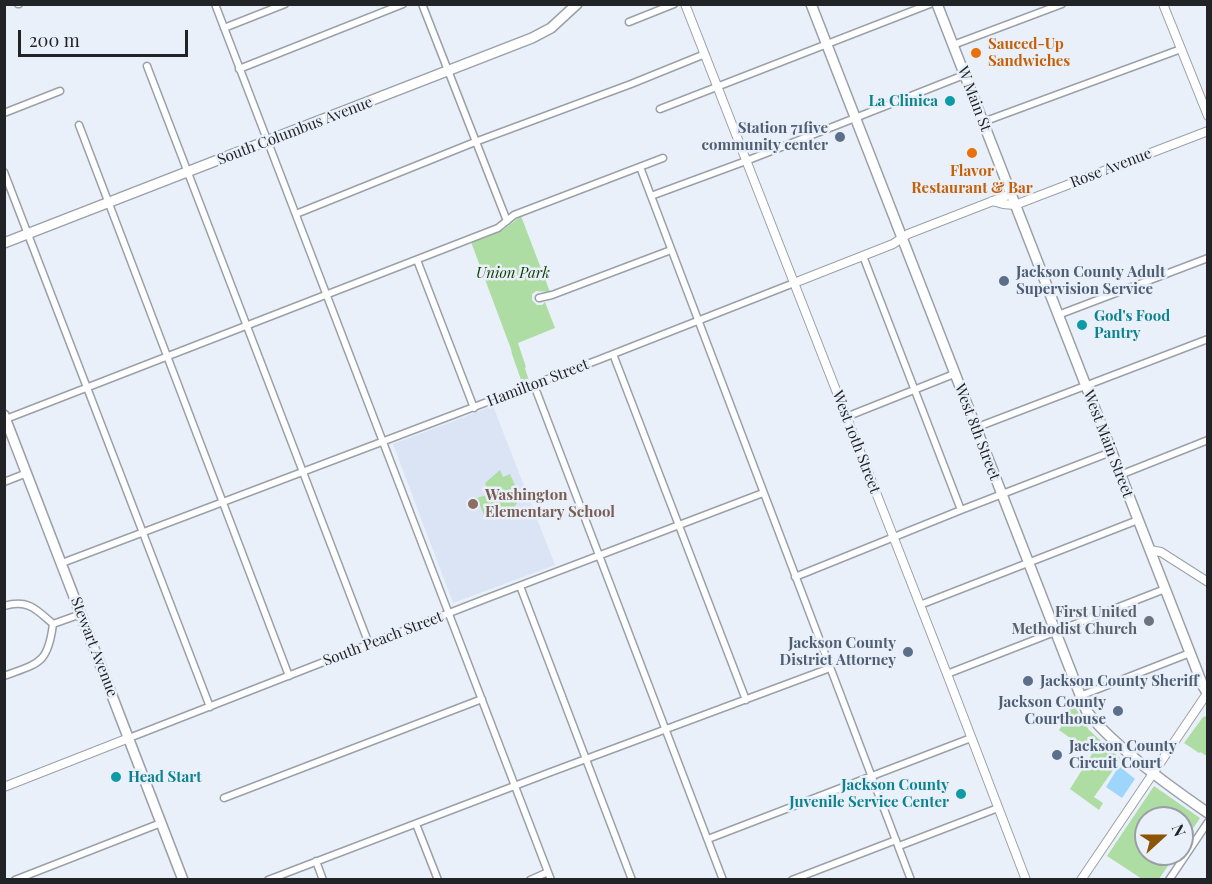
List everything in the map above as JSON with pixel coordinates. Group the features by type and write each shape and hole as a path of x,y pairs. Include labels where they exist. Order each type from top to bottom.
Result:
{"main road":[{"name":"South Columbus Avenue","path":"4,243 542,33 558,23 577,4"},
{"name":"West 8th Street","path":"811,4 1086,710 1099,727 1153,773 1208,813"},
{"name":"W Main St","path":"937,4 1011,194"},
{"name":"West Main Street","path":"1011,194 1207,693"},
{"name":"Stewart Avenue","path":"5,417 183,879"}],"street":[{"path":"215,4 550,876 530,879"},
{"path":"224,28 285,4"},
{"path":"239,69 403,4"},
{"path":"422,4 507,221"},
{"path":"629,22 674,4"},
{"name":"West 10th Street","path":"685,4 1026,879"},
{"path":"660,109 827,46 930,4"},
{"path":"953,45 1062,4"},
{"path":"1163,4 1207,112"},
{"path":"983,122 1181,49"},
{"path":"296,214 475,142 705,54"},
{"path":"147,66 369,645"},
{"path":"651,196 747,161 964,75"},
{"path":"4,113 60,91"},
{"path":"79,125 289,676"},
{"name":"Rose Avenue","path":"1015,205 1208,131"},
{"path":"5,417 417,260 498,228 514,215 663,158"},
{"path":"640,167 911,879"},
{"path":"4,172 210,707"},
{"name":"Hamilton Street","path":"62,563 699,321 893,244 908,234 1011,194"},
{"path":"992,201 1015,205"},
{"path":"539,298 552,296 672,250"},
{"path":"863,256 961,510"},
{"path":"1058,315 1208,258"},
{"path":"417,260 474,408"},
{"path":"975,428 1208,339"},
{"path":"613,354 746,700"},
{"path":"846,417 954,374"},
{"path":"534,385 723,879"},
{"path":"1120,475 1208,440"},
{"path":"795,577 1111,452"},
{"path":"4,482 27,473"},
{"name":"South Peach Street","path":"4,787 763,493"},
{"path":"920,605 1138,520"},
{"path":"1150,550 1154,549 1167,555 1208,582"},
{"path":"520,586 632,879"},
{"path":"947,674 1165,589"},
{"path":"4,606 25,603 32,606 53,624"},
{"path":"53,624 81,614"},
{"path":"4,676 40,661 49,647 53,624"},
{"path":"1080,696 1190,653"},
{"path":"268,879 830,668"},
{"path":"1081,879 1207,693"},
{"path":"224,798 482,699"},
{"path":"708,839 971,738"},
{"path":"792,879 998,808"},
{"path":"1169,879 1208,822"},
{"path":"15,879 161,823"},
{"path":"416,824 438,879"},
{"path":"316,861 323,879"}],"shaded area":[{"name":"Washington Elementary School","path":"493,406 555,565 453,603 393,444"}],"green space":[{"name":"Union Park","path":"521,216 550,292 536,291 532,294 532,300 537,305 545,302 555,328 518,343 529,381 522,383 471,242 503,230"},
{"path":"500,470 503,477 510,474 518,500 511,509 494,515 492,512 484,515 477,498 489,494 485,483"},
{"path":"1075,707 1089,730 1121,759 1094,797 1103,803 1099,810 1070,789 1092,754 1059,730 1065,720 1064,711"},
{"path":"1207,716 1207,756 1184,743 1203,717"},
{"path":"1154,786 1183,806 1141,806"},
{"path":"1194,814 1200,818 1194,827"},
{"path":"1134,816 1134,866 1168,866 1159,879 1142,879 1107,856"}],"water":[{"path":"1119,766 1135,779 1122,798 1106,787"}],"place":[{"name":"Sauced-Up Sandwiches","path":"976,53"},
{"name":"La Clinica","path":"950,101"},
{"name":"Station 71five community center","path":"840,137"},
{"name":"Flavor Restaurant & Bar","path":"972,153"},
{"name":"Jackson County Adult Supervision Service","path":"1004,281"},
{"name":"God's Food Pantry","path":"1082,325"},
{"name":"Washington Elementary School","path":"473,504"},
{"name":"First United Methodist Church","path":"1149,621"},
{"name":"Jackson County District Attorney","path":"908,652"},
{"name":"Jackson County Sheriff","path":"1028,681"},
{"name":"Jackson County Courthouse","path":"1118,711"},
{"name":"Jackson County Circuit Court","path":"1057,755"},
{"name":"Head Start","path":"116,777"},
{"name":"Jackson County Juvenile Service Center","path":"961,794"}]}
